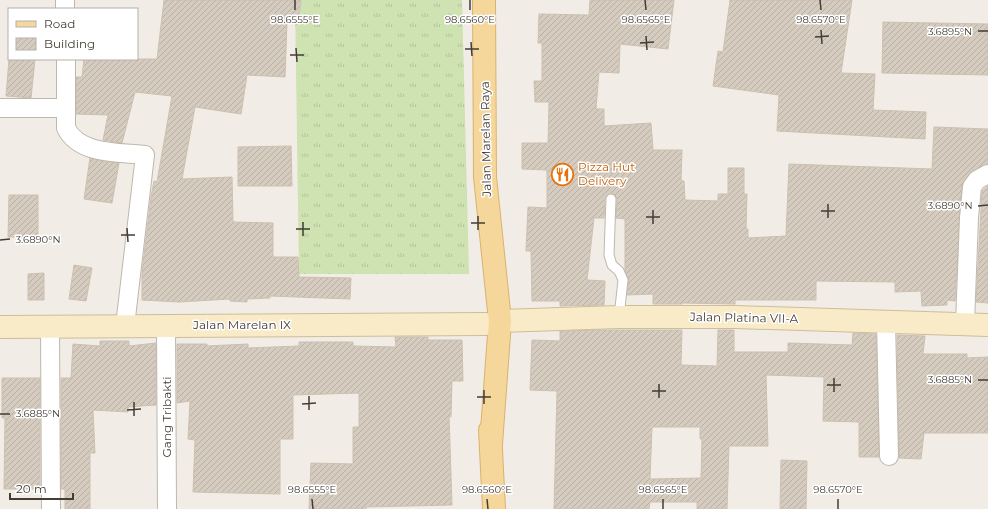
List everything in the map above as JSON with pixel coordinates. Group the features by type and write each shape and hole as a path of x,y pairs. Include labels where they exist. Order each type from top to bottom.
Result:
{"main road":[{"name":"Jalan Marelan Raya","path":"484,0 485,177 493,322 491,444 494,509"},
{"name":"Jalan Platina VII-A","path":"493,322 619,317 736,317 988,325"},
{"name":"Jalan Marelan IX","path":"0,328 493,322"}],"street":[{"path":"66,60 66,128 70,136 87,147 145,155 125,326"},
{"path":"0,108 66,108"},
{"path":"965,324 969,218 972,187 977,180 988,174"},
{"path":"886,322 889,456"},
{"name":"Gang Tribakti","path":"166,325 167,509"},
{"path":"50,327 51,509"}],"lane":[{"path":"611,199 609,255 612,265 623,280 619,317"}],"green space":[{"path":"295,0 462,0 469,274 299,274"}],"building":[{"path":"164,0 301,0 298,24 287,23 285,77 247,75 241,114 195,107 182,179 232,177 233,222 273,223 273,257 298,257 299,277 351,278 350,299 270,296 270,298 247,299 247,302 230,301 230,299 179,302 142,300 142,272 151,197 154,181 157,182 172,96 135,92 122,143 103,140 108,115 76,114 76,77 82,77 84,60 157,59"},
{"path":"590,0 674,0 668,49 620,44 619,73 599,72 596,109 604,109 604,126 651,123 653,150 682,150 681,181 684,181 685,200 718,201 718,194 728,194 728,168 744,168 744,194 747,194 746,229 748,229 748,238 786,236 789,164 932,169 934,127 988,129 988,164 972,171 962,186 955,301 947,300 947,305 922,306 921,291 895,292 895,282 816,281 816,300 735,300 735,304 653,304 653,294 627,295 629,280 625,270 625,219 616,218 617,199 614,194 611,193 605,198 604,218 594,218 587,280 605,281 604,305 560,306 560,301 532,301 531,251 526,251 528,207 547,208 547,170 522,169 522,143 548,143 549,102 535,102 534,81 542,81 542,43 538,43 539,14 589,15"},
{"path":"730,0 852,0 841,73 875,74 873,110 926,112 925,139 777,131 779,95 713,86 718,51 723,52"},
{"path":"883,22 988,24 988,75 882,73"},
{"path":"9,60 35,60 31,98 6,96"},
{"path":"291,146 292,186 238,186 238,147"},
{"path":"90,158 119,163 112,203 84,199"},
{"path":"988,186 988,303 976,302 982,191"},
{"path":"9,195 38,195 38,237 8,237"},
{"path":"74,265 92,268 86,301 69,299"},
{"path":"44,273 44,300 28,300 28,274"},
{"path":"682,330 681,365 717,366 718,330 734,330 734,352 788,352 788,343 852,345 853,333 876,334 879,457 859,457 859,422 823,421 824,377 766,375 768,446 729,446 727,509 697,509 697,502 650,502 649,509 554,509 557,391 530,390 532,340 560,341 560,331","holes":["652,427 700,427 700,439 702,439 701,478 650,479"]},
{"path":"897,335 925,336 923,354 967,354 967,358 988,357 988,433 924,433 921,459 899,458"},
{"path":"395,337 428,337 428,340 462,340 463,381 452,381 451,417 449,416 452,505 366,507 366,509 309,509 311,463 353,464 353,427 359,427 359,393 293,395 293,439 280,439 280,494 193,492 195,440 188,439 190,401 177,403 177,344 207,344 207,346 248,344 248,348 299,346 299,342 353,342 353,346 396,347"},
{"path":"100,341 129,341 129,346 156,343 156,405 128,407 128,412 93,410 95,453 90,453 90,509 65,509 65,489 61,489 61,378 71,378 73,344 100,346"},
{"path":"2,378 40,378 40,489 4,489 5,418 2,418"},
{"path":"781,460 807,461 806,509 780,509"}],"place":[{"name":"Pizza Hut Delivery","path":"562,174"}]}
